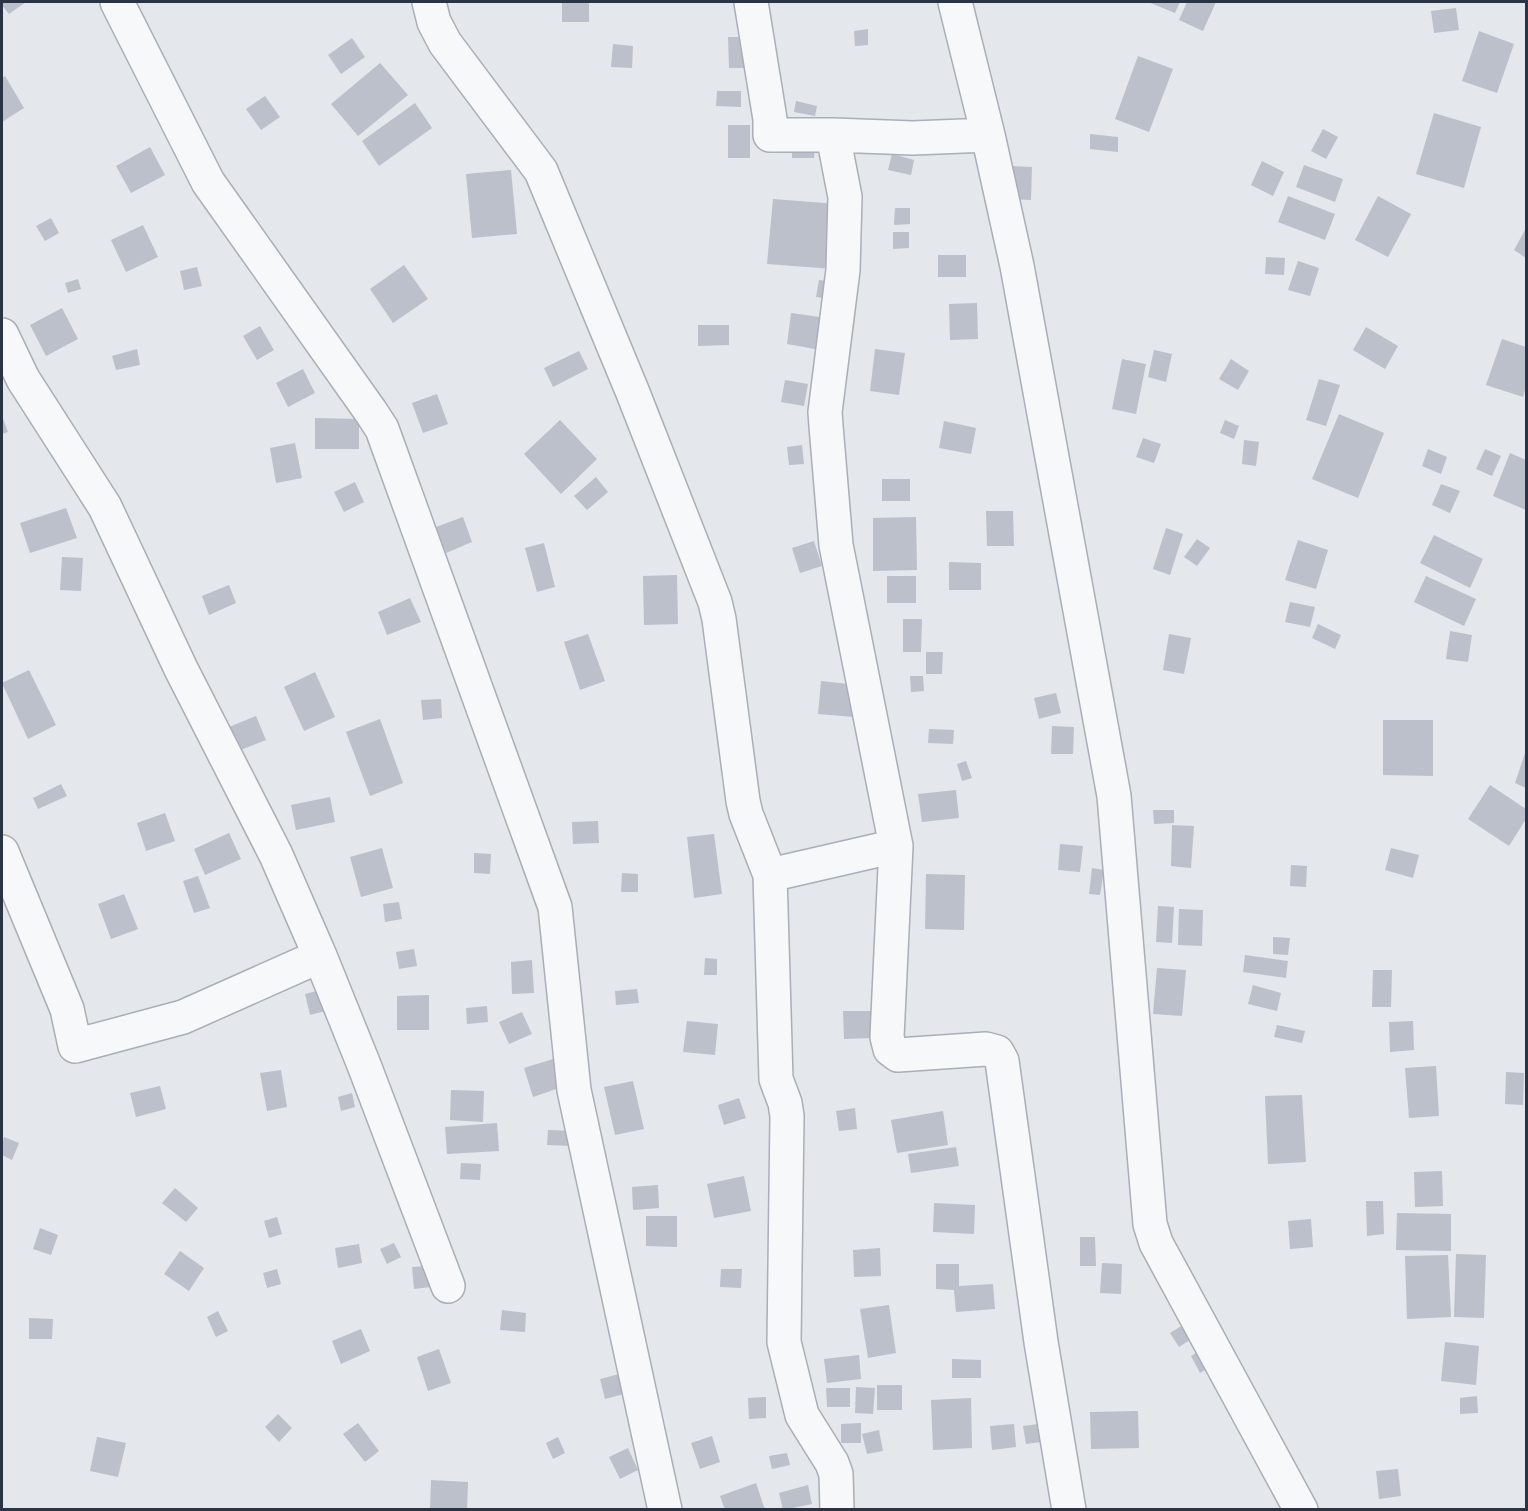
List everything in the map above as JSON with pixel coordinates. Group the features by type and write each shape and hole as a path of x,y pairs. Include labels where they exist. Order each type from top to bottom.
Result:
{"street":[{"path":"117,2 208,182 381,429 555,907 574,1090 665,1509"},
{"path":"429,2 434,22 445,43 541,171 633,393 715,602 742,801 770,875 776,1079 787,1116 784,1342 802,1415 832,1463 836,1474 837,1509"},
{"path":"751,2 770,119 770,135 914,138 988,135"},
{"path":"955,2 1017,266 1114,796 1150,1224 1156,1243 1301,1509"},
{"path":"833,135 845,197 843,270 825,412 836,544 896,846 887,1037 890,1049 898,1055 986,1049 997,1052 1002,1061 1041,1342 1069,1509"},
{"path":"2,335 23,379 105,507 181,669 276,855 364,1065 448,1286"},
{"path":"770,875 896,846"},
{"path":"2,852 67,1009 75,1046 183,1017 320,956"}],"building":[{"path":"2,2 26,2 9,14"},
{"path":"562,2 589,2 589,22 562,22"},
{"path":"1148,2 1180,2 1175,13"},
{"path":"1187,2 1216,2 1203,31 1179,20"},
{"path":"1456,8 1459,30 1434,33 1431,11"},
{"path":"868,29 868,45 855,46 854,31"},
{"path":"1479,31 1514,44 1497,93 1462,81"},
{"path":"728,37 747,37 748,68 729,68"},
{"path":"352,38 365,57 341,74 328,55"},
{"path":"613,44 633,46 632,68 611,67"},
{"path":"1138,56 1173,69 1149,132 1115,119"},
{"path":"380,63 408,95 358,136 331,104"},
{"path":"5,76 24,108 2,122 2,78"},
{"path":"717,91 741,91 741,107 716,106"},
{"path":"265,96 280,117 261,130 246,109"},
{"path":"796,101 817,106 815,116 794,112"},
{"path":"415,103 432,128 379,166 362,141"},
{"path":"1434,113 1481,127 1464,188 1416,174"},
{"path":"728,125 750,125 750,158 728,158"},
{"path":"1323,129 1338,137 1326,159 1311,151"},
{"path":"1090,134 1118,137 1118,152 1090,149"},
{"path":"792,145 815,145 814,158 792,158"},
{"path":"150,147 165,175 131,193 116,166"},
{"path":"892,154 914,160 911,175 888,170"},
{"path":"1262,161 1284,172 1273,196 1251,185"},
{"path":"1304,165 1343,179 1335,202 1296,187"},
{"path":"1011,166 1032,167 1031,200 1010,199"},
{"path":"511,170 517,234 472,238 466,174"},
{"path":"1288,196 1335,214 1325,240 1278,222"},
{"path":"1378,196 1411,214 1388,257 1355,240"},
{"path":"773,199 838,204 833,269 767,264"},
{"path":"895,208 910,208 910,224 894,225"},
{"path":"51,218 59,233 45,241 36,226"},
{"path":"143,225 158,257 126,272 111,240"},
{"path":"1526,228 1526,258 1514,250"},
{"path":"893,232 909,232 909,248 893,249"},
{"path":"938,255 966,255 966,277 938,277"},
{"path":"1266,257 1285,258 1284,275 1265,274"},
{"path":"1298,261 1319,268 1310,296 1288,290"},
{"path":"404,265 428,299 393,323 370,289"},
{"path":"197,267 202,286 184,290 180,271"},
{"path":"78,279 81,289 68,293 65,283"},
{"path":"819,280 838,282 836,300 816,297"},
{"path":"977,303 978,339 950,340 949,304"},
{"path":"62,308 78,339 46,356 30,325"},
{"path":"791,313 820,317 815,349 787,344"},
{"path":"698,325 729,325 729,345 698,346"},
{"path":"260,326 274,350 257,360 243,336"},
{"path":"1366,327 1398,346 1385,369 1353,350"},
{"path":"1502,339 1526,347 1526,387 1523,397 1486,385"},
{"path":"137,349 140,365 116,370 112,356"},
{"path":"875,349 905,353 899,395 870,391"},
{"path":"1154,350 1172,354 1166,382 1148,377"},
{"path":"579,351 588,369 553,387 544,368"},
{"path":"1122,359 1146,364 1136,414 1112,409"},
{"path":"1231,359 1249,371 1238,390 1219,379"},
{"path":"303,369 315,393 288,407 276,383"},
{"path":"1319,379 1340,385 1326,426 1306,420"},
{"path":"785,380 808,384 804,406 781,402"},
{"path":"437,394 448,424 423,433 412,403"},
{"path":"1339,414 1384,433 1358,498 1312,479"},
{"path":"2,416 8,432 2,434"},
{"path":"315,418 359,419 359,449 315,449"},
{"path":"560,420 597,459 561,494 524,454"},
{"path":"1225,420 1239,426 1234,439 1220,433"},
{"path":"944,421 976,428 971,454 939,448"},
{"path":"1143,438 1161,444 1154,463 1136,457"},
{"path":"1244,440 1259,442 1256,466 1242,464"},
{"path":"295,443 302,478 276,483 270,448"},
{"path":"802,445 804,464 789,465 787,447"},
{"path":"1428,449 1447,457 1441,474 1422,466"},
{"path":"1485,449 1501,456 1492,476 1476,469"},
{"path":"1510,453 1526,460 1526,510 1493,496"},
{"path":"596,477 608,492 587,510 574,496"},
{"path":"882,479 910,479 910,501 882,501"},
{"path":"355,482 364,502 344,512 334,492"},
{"path":"1441,484 1460,491 1450,513 1432,505"},
{"path":"66,508 77,538 30,553 20,523"},
{"path":"986,511 1013,511 1014,546 987,546"},
{"path":"463,517 472,542 446,553 436,527"},
{"path":"916,517 917,570 873,571 873,518"},
{"path":"1166,528 1183,534 1170,575 1153,569"},
{"path":"1434,535 1483,559 1470,588 1420,563"},
{"path":"1197,539 1210,548 1197,566 1184,557"},
{"path":"1298,540 1328,550 1316,589 1285,580"},
{"path":"814,541 822,566 800,573 792,548"},
{"path":"544,543 555,587 537,592 525,548"},
{"path":"62,557 83,558 81,591 60,590"},
{"path":"949,562 981,563 981,590 949,590"},
{"path":"677,575 678,624 644,625 643,576"},
{"path":"887,576 916,576 916,603 887,603"},
{"path":"1426,576 1476,599 1464,626 1414,602"},
{"path":"229,585 236,603 209,615 202,596"},
{"path":"410,598 421,622 387,635 378,612"},
{"path":"1290,602 1315,607 1310,627 1285,622"},
{"path":"903,619 922,619 921,652 903,652"},
{"path":"1318,624 1341,635 1335,649 1312,638"},
{"path":"1450,631 1472,635 1468,662 1446,659"},
{"path":"588,634 605,681 580,690 564,642"},
{"path":"1169,634 1191,638 1184,674 1163,670"},
{"path":"926,652 943,652 942,674 926,674"},
{"path":"29,670 56,725 28,739 2,683"},
{"path":"315,672 335,717 304,731 284,687"},
{"path":"910,676 923,676 924,691 911,692"},
{"path":"821,681 857,685 854,717 818,714"},
{"path":"1056,693 1061,713 1039,719 1034,698"},
{"path":"441,699 442,718 423,720 421,700"},
{"path":"256,716 266,740 238,751 229,727"},
{"path":"380,719 403,783 370,796 346,732"},
{"path":"1383,720 1433,720 1433,776 1383,775"},
{"path":"1052,726 1074,727 1073,754 1051,754"},
{"path":"929,729 954,730 953,744 928,743"},
{"path":"1526,750 1526,788 1515,783"},
{"path":"966,761 972,778 962,781 957,764"},
{"path":"61,784 67,796 38,809 33,798"},
{"path":"1490,785 1526,809 1526,819 1509,846 1468,819"},
{"path":"956,790 959,818 922,822 918,794"},
{"path":"330,797 335,822 296,830 291,805"},
{"path":"1153,810 1174,810 1174,823 1154,824"},
{"path":"165,813 175,841 146,851 137,823"},
{"path":"598,821 599,843 573,844 572,822"},
{"path":"1172,825 1194,826 1191,868 1171,866"},
{"path":"229,833 241,859 205,875 194,849"},
{"path":"714,834 722,894 694,898 687,837"},
{"path":"1060,844 1083,846 1080,872 1058,870"},
{"path":"382,848 393,888 361,897 350,857"},
{"path":"1391,848 1419,855 1413,878 1385,870"},
{"path":"474,853 491,854 490,874 474,873"},
{"path":"1291,865 1307,866 1306,887 1290,886"},
{"path":"1092,868 1104,870 1100,895 1089,894"},
{"path":"622,873 638,874 638,892 621,892"},
{"path":"926,874 965,875 964,930 925,929"},
{"path":"198,876 210,908 194,913 183,881"},
{"path":"124,894 138,929 111,939 98,904"},
{"path":"399,902 402,919 385,922 383,904"},
{"path":"1158,906 1174,907 1172,943 1156,942"},
{"path":"1179,909 1203,910 1202,946 1178,945"},
{"path":"1273,937 1290,938 1288,955 1273,954"},
{"path":"414,949 417,966 399,969 396,952"},
{"path":"1245,955 1288,961 1286,978 1243,972"},
{"path":"705,958 717,959 717,975 704,975"},
{"path":"532,960 534,993 512,994 511,962"},
{"path":"1157,968 1186,970 1182,1016 1153,1014"},
{"path":"1373,970 1392,970 1391,1007 1372,1007"},
{"path":"1253,985 1281,993 1277,1011 1248,1004"},
{"path":"328,988 333,1009 310,1015 305,994"},
{"path":"637,989 639,1003 616,1005 615,991"},
{"path":"429,995 429,1030 397,1030 397,996"},
{"path":"487,1006 488,1022 467,1024 466,1008"},
{"path":"843,1011 871,1011 872,1038 844,1039"},
{"path":"522,1012 532,1034 509,1044 499,1022"},
{"path":"687,1021 718,1024 715,1055 683,1052"},
{"path":"1413,1021 1414,1050 1390,1052 1389,1022"},
{"path":"1277,1025 1305,1031 1302,1043 1274,1037"},
{"path":"556,1058 565,1086 533,1097 524,1068"},
{"path":"1436,1066 1439,1116 1409,1118 1405,1068"},
{"path":"281,1070 287,1107 267,1111 260,1073"},
{"path":"1506,1072 1524,1073 1523,1105 1505,1104"},
{"path":"633,1081 644,1129 615,1135 604,1087"},
{"path":"160,1086 166,1109 136,1117 130,1093"},
{"path":"451,1090 484,1091 483,1122 450,1120"},
{"path":"352,1093 355,1107 341,1111 338,1097"},
{"path":"1302,1095 1306,1162 1268,1164 1265,1096"},
{"path":"739,1098 746,1118 724,1125 718,1105"},
{"path":"855,1108 857,1129 839,1131 836,1111"},
{"path":"943,1111 948,1145 897,1153 891,1120"},
{"path":"497,1123 499,1151 447,1154 445,1127"},
{"path":"548,1130 574,1131 573,1146 547,1145"},
{"path":"4,1137 19,1143 12,1160 2,1155"},
{"path":"956,1147 959,1166 911,1173 908,1154"},
{"path":"461,1163 481,1164 480,1180 460,1179"},
{"path":"1442,1171 1443,1206 1415,1207 1414,1172"},
{"path":"744,1176 751,1211 714,1218 707,1184"},
{"path":"658,1185 659,1208 633,1210 632,1187"},
{"path":"175,1188 198,1208 186,1222 162,1203"},
{"path":"1366,1201 1383,1201 1384,1234 1367,1236"},
{"path":"934,1203 975,1205 974,1234 933,1232"},
{"path":"1397,1213 1451,1214 1451,1251 1396,1250"},
{"path":"646,1216 677,1216 677,1247 646,1246"},
{"path":"277,1217 282,1234 269,1238 264,1221"},
{"path":"1311,1219 1313,1247 1290,1249 1288,1221"},
{"path":"40,1228 58,1235 51,1255 33,1249"},
{"path":"1080,1237 1095,1237 1096,1266 1080,1266"},
{"path":"394,1243 401,1257 387,1264 380,1249"},
{"path":"359,1244 362,1263 338,1268 335,1248"},
{"path":"880,1248 881,1276 854,1277 853,1250"},
{"path":"180,1251 204,1268 189,1291 164,1274"},
{"path":"1456,1254 1486,1255 1484,1318 1454,1317"},
{"path":"1448,1255 1451,1317 1407,1319 1405,1256"},
{"path":"1102,1263 1122,1264 1121,1294 1100,1293"},
{"path":"936,1264 959,1264 959,1286 993,1284 995,1309 956,1312 954,1290 936,1289"},
{"path":"429,1266 431,1287 414,1289 412,1267"},
{"path":"277,1269 281,1284 267,1288 263,1273"},
{"path":"721,1269 742,1269 741,1288 720,1287"},
{"path":"889,1305 896,1353 868,1358 860,1309"},
{"path":"502,1310 526,1313 525,1332 500,1330"},
{"path":"218,1311 228,1331 216,1337 207,1317"},
{"path":"29,1318 53,1319 52,1339 29,1339"},
{"path":"1183,1325 1193,1338 1179,1347 1170,1333"},
{"path":"361,1329 370,1351 341,1364 332,1341"},
{"path":"1445,1342 1479,1346 1476,1385 1441,1381"},
{"path":"439,1349 451,1383 428,1391 417,1357"},
{"path":"1202,1349 1212,1366 1200,1373 1191,1356"},
{"path":"859,1355 861,1379 827,1383 824,1359"},
{"path":"952,1359 981,1360 981,1378 952,1378"},
{"path":"627,1372 632,1392 605,1399 600,1379"},
{"path":"877,1385 902,1385 902,1410 877,1410"},
{"path":"856,1387 875,1388 873,1414 855,1413"},
{"path":"826,1388 850,1388 850,1407 827,1407"},
{"path":"1477,1396 1478,1413 1460,1414 1460,1398"},
{"path":"766,1397 766,1418 749,1419 748,1398"},
{"path":"971,1398 972,1448 933,1450 931,1400"},
{"path":"1138,1411 1139,1448 1091,1449 1090,1412"},
{"path":"278,1414 292,1428 279,1442 265,1427"},
{"path":"358,1423 379,1451 365,1462 343,1434"},
{"path":"861,1423 861,1443 841,1443 841,1424"},
{"path":"1046,1423 1048,1441 1026,1444 1023,1426"},
{"path":"1014,1424 1016,1447 992,1450 990,1426"},
{"path":"879,1430 883,1451 867,1454 862,1434"},
{"path":"712,1436 720,1462 700,1469 691,1443"},
{"path":"97,1437 126,1443 118,1477 90,1471"},
{"path":"558,1437 565,1453 553,1459 546,1443"},
{"path":"628,1448 638,1470 620,1479 609,1457"},
{"path":"787,1453 790,1465 772,1469 769,1456"},
{"path":"1398,1469 1401,1496 1379,1499 1376,1471"},
{"path":"431,1480 468,1482 467,1510 430,1510"},
{"path":"756,1483 765,1510 725,1510 720,1496"},
{"path":"808,1485 812,1504 783,1510 779,1493"}]}
